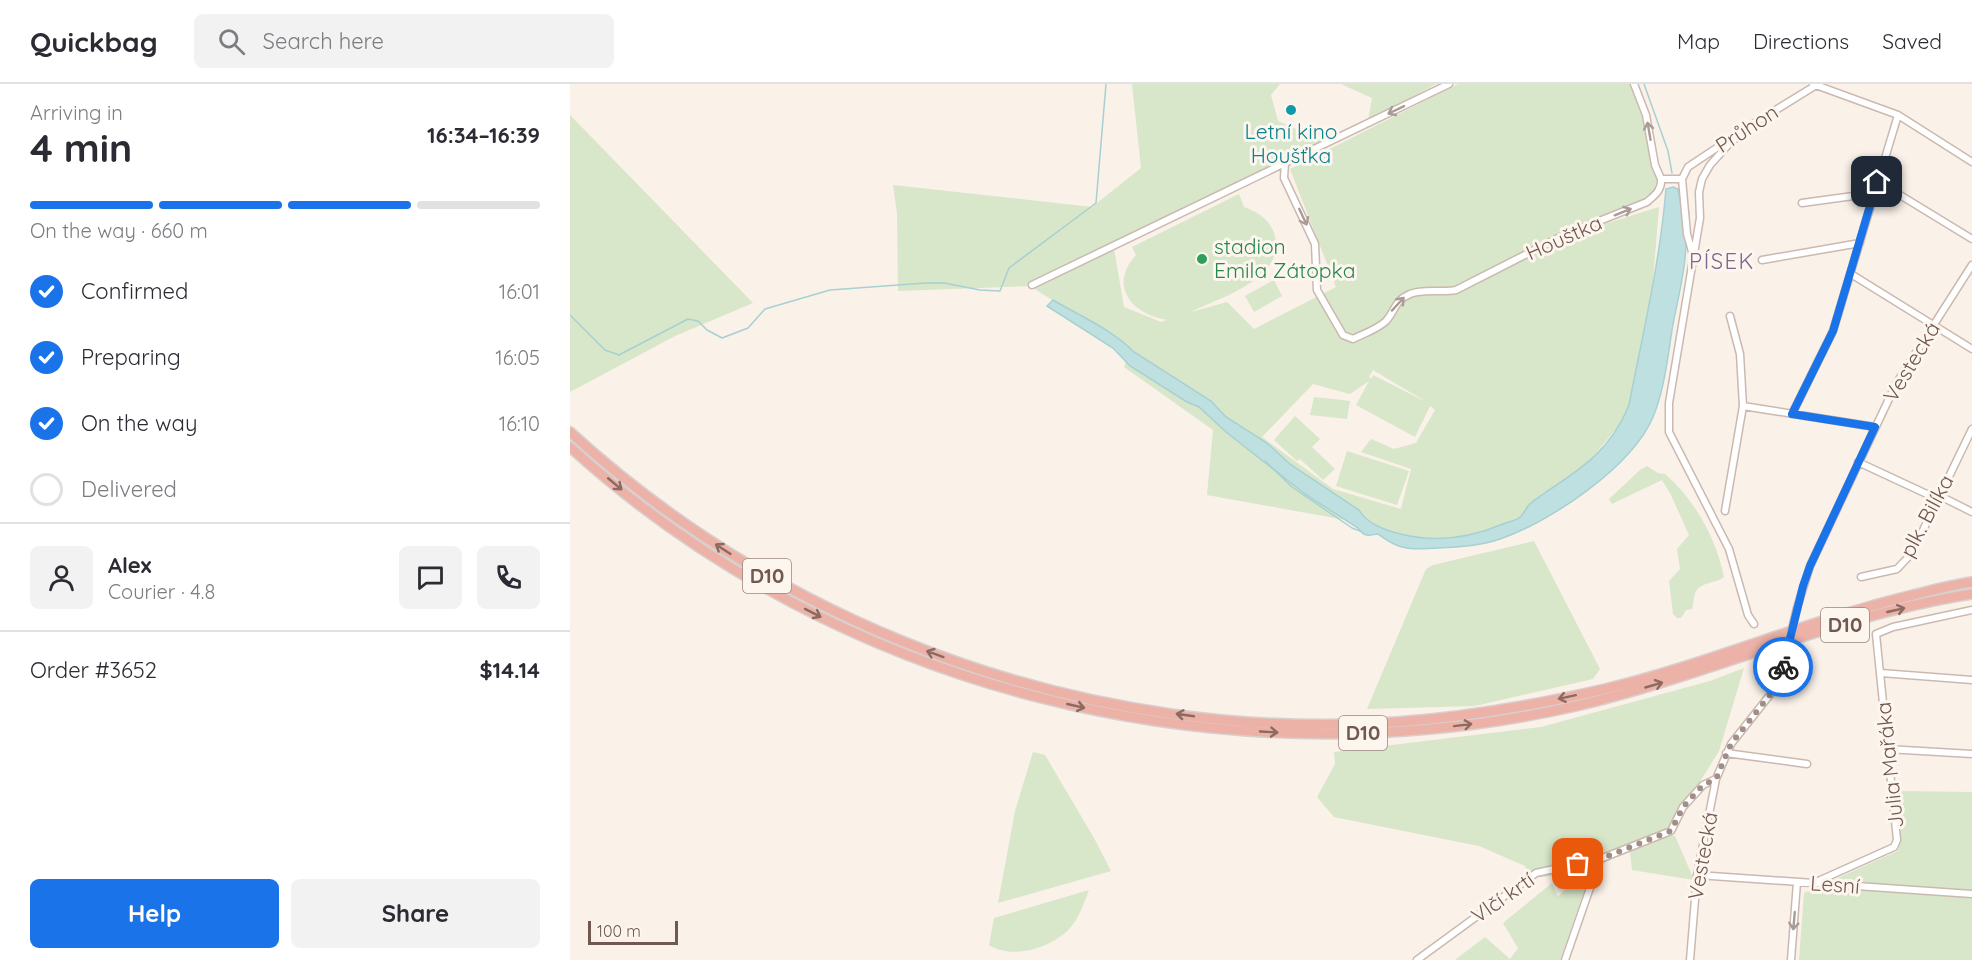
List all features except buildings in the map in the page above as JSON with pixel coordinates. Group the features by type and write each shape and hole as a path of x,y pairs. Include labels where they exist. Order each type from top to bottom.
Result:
{"highway":[{"name":"D10","path":"570,432 610,468 690,527 746,564 856,621 910,645 990,673 1020,687 1099,711 1198,727 1349,734 1434,729 1525,716 1611,697 1704,664 1720,654 1854,610 1972,582"},
{"name":"D10","path":"570,447 679,534 787,599 842,628 897,652 987,683 1020,687"},
{"name":"D10","path":"1704,664 1720,664 1890,611 1972,594"}],"street":[{"path":"1032,285 1449,84"},
{"path":"1634,84 1646,115 1655,165 1661,179 1682,179 1687,234 1694,259"},
{"path":"1816,85 1898,116 1972,162"},
{"name":"Průhon","path":"1682,179 1688,167 1718,147 1729,144 1753,124 1816,85"},
{"path":"1792,414 1833,331 1898,116"},
{"path":"1729,144 1710,165 1702,179 1699,192 1700,218 1669,403 1669,432 1729,549 1748,615 1754,624"},
{"name":"Houštka","path":"1285,162 1284,178 1315,244 1317,290 1343,335 1348,339 1353,339 1382,325 1396,304 1408,295 1433,290 1443,292 1456,290 1564,235 1647,202 1656,195 1661,179"},
{"path":"1877,182 1972,239"},
{"path":"1802,203 1875,193"},
{"path":"1762,260 1860,243"},
{"name":"Vestecká","path":"1690,960 1697,875 1716,779 1726,753 1740,731 1773,691 1784,662 1810,566 1896,384 1972,265"},
{"path":"1851,274 1972,349"},
{"path":"1725,511 1743,406 1740,354 1730,316"},
{"path":"1743,406 1875,427"},
{"name":"plk. Bilíka","path":"1861,577 1897,569 1911,553 1972,429"},
{"path":"1858,462 1931,496 1939,497 1972,512"},
{"name":"Julia Mařáka","path":"1816,882 1894,847 1897,840 1876,634 1893,627 1972,610"},
{"path":"1881,674 1972,680"},
{"path":"1887,749 1972,754"},
{"path":"1726,753 1807,764"},
{"name":"Vlčí krtí","path":"1417,960 1536,873 1600,859 1671,831 1683,807 1703,785 1716,779"},
{"path":"1565,960 1600,859"},
{"path":"1834,874 1834,884"},
{"name":"Lesní","path":"1697,875 1972,894"},
{"path":"1791,960 1797,882"}],"green space":[{"path":"1132,84 1280,84 1271,95 1278,121 1323,141 1114,249 1124,307 1161,322 1167,320 1144,312 1128,298 1124,288 1124,278 1136,255 1132,247 1239,194 1244,207 1262,217 1272,228 1276,249 1271,262 1262,274 1249,284 1191,312 1227,302 1254,329 1336,287 1290,169 1458,84 1630,84 1646,128 1650,163 1665,178 1642,203 1593,218 1595,227 1659,207 1652,293 1629,405 1622,422 1584,467 1533,502 1521,517 1487,531 1443,539 1413,537 1379,526 1207,495 1213,430 1124,367 1130,349 1030,286 898,291 897,213 893,185 1092,207 1141,168","holes":["1373,370 1423,400 1426,402 1373,375 1371,379 1369,377","1369,381 1356,405 1415,437 1430,406 1435,410 1416,443 1394,449 1371,439 1361,452 1411,469 1401,509 1333,489 1262,437 1313,384 1350,394"]},
{"path":"1341,84 1436,84 1368,121 1372,98"},
{"path":"570,115 753,303 675,336 570,392"},
{"path":"1274,280 1282,296 1254,312 1245,296"},
{"path":"1314,397 1350,401 1347,419 1310,415"},
{"path":"1295,416 1320,439 1312,447 1335,469 1323,480 1274,440"},
{"path":"1347,451 1409,471 1397,505 1336,486"},
{"path":"1647,466 1658,473 1665,474 1695,508 1716,548 1724,577 1700,587 1695,594 1692,609 1686,610 1681,618 1673,614 1669,581 1680,569 1677,549 1689,535 1662,480 1612,504 1609,499"},
{"path":"1534,541 1600,669 1593,679 1475,706 1367,709 1426,569 1433,565"},
{"path":"1744,668 1719,751 1670,830 1658,837 1675,836 1694,880 1632,870 1630,851 1592,868 1560,960 1455,960 1485,937 1510,959 1518,948 1503,923 1552,883 1558,897 1578,874 1529,878 1525,866 1479,846 1334,817 1317,797 1335,764 1334,752 1541,727 1710,681"},
{"path":"1033,752 1045,755 1111,871 998,903 1015,811"},
{"path":"1897,791 1972,792 1972,960 1799,960 1804,893 1898,851 1901,841"},
{"path":"1089,890 1073,924 1053,941 1031,950 1020,951 998,949 989,945 994,918"}],"water":[{"path":"1673,187 1678,189 1685,225 1686,250 1666,371 1653,417 1627,455 1587,490 1542,520 1520,531 1485,543 1462,547 1415,549 1395,545 1378,534 1365,535 1358,528 1305,494 1226,432 1199,407 1187,402 1130,366 1113,348 1047,306 1053,300 1106,330 1134,352 1211,401 1226,417 1267,443 1291,465 1359,510 1377,526 1414,537 1465,536 1518,518 1532,502 1595,456 1622,420 1629,405 1650,297 1660,243 1666,189"}],"waterway":[{"path":"570,315 605,350 619,355 688,319 698,321 707,330 722,338 748,328 765,309 830,290 944,283 980,290 1000,291 1009,268 1096,203 1106,84"},
{"path":"1644,84 1668,151 1672,173"},
{"path":"1265,461 1292,487 1352,528 1360,531"}],"way so far":[{"path":"1578,864 1600,859 1671,831 1683,807 1703,785 1716,779 1731,744 1773,691 1783,667"}],"place":[{"name":"Letní kino Houšťka","path":"1291,110"},
{"name":"stadion Emila Zátopka","path":"1202,259"}],"district":[{"name":"PÍSEK","path":"1722,261"}],"route":[{"path":"1783,667 1810,566 1875,427 1792,414 1833,331 1877,182"}]}
